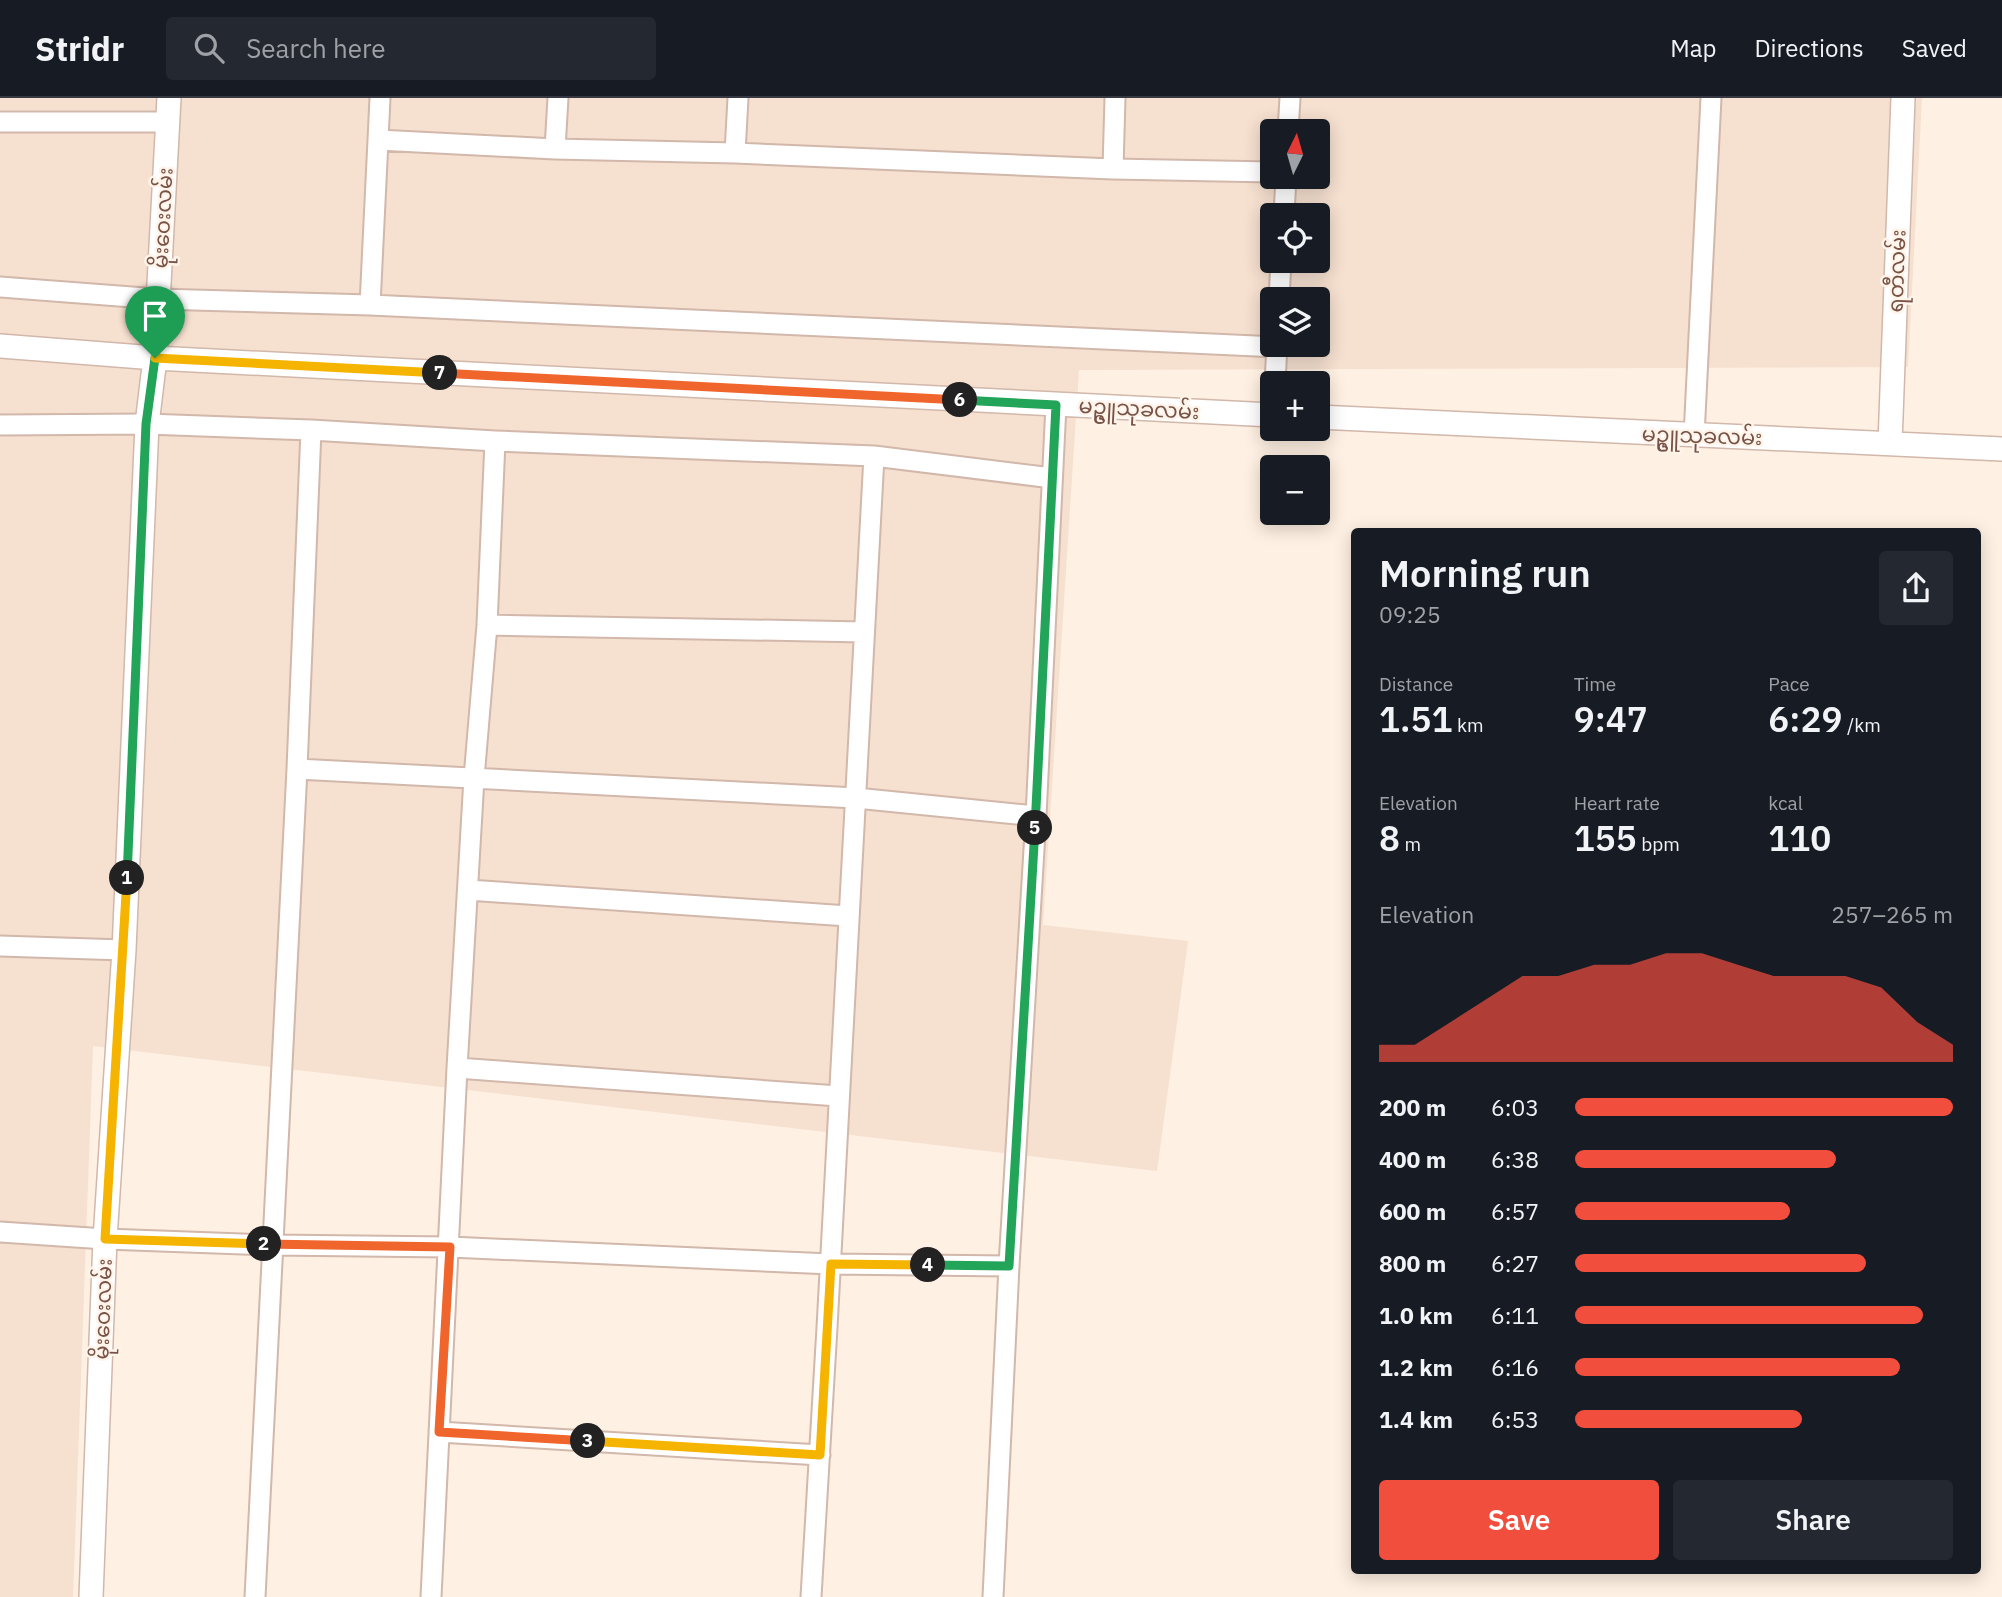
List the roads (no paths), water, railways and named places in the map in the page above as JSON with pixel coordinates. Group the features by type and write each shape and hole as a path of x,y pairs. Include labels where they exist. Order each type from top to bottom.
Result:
{"street":[{"name":"မိုးဝေးလမ်း","path":"91,1597 105,1239 124,950 146,424 155,358 169,98"},
{"path":"370,305 380,98"},
{"path":"555,149 558,98"},
{"path":"735,153 738,98"},
{"path":"1113,169 1115,98"},
{"path":"1289,119 1290,98"},
{"path":"1694,436 1711,98"},
{"name":"ရတီလမ်း","path":"1890,443 1903,98"},
{"path":"0,122 168,122"},
{"path":"378,140 555,149 1260,172"},
{"path":"0,287 158,299 370,305 1260,345"},
{"name":"မဥ္ဇူသုခလမ်း","path":"0,346 155,358 1260,414"},
{"path":"993,1597 1056,405"},
{"name":"မဥ္ဇူသုခလမ်း","path":"1330,418 2002,449"},
{"path":"0,425 146,424 874,456 1052,478"},
{"path":"255,1597 297,769 310,430"},
{"path":"431,1597 457,1068 474,778 487,625 495,441"},
{"path":"811,1597 874,456"},
{"path":"487,625 864,632"},
{"path":"297,769 856,798 1036,816"},
{"path":"468,890 848,916"},
{"path":"0,946 124,950"},
{"path":"457,1068 838,1096"},
{"path":"0,1232 105,1239 450,1247 831,1264 1009,1266"},
{"path":"439,1432 820,1455"}]}
